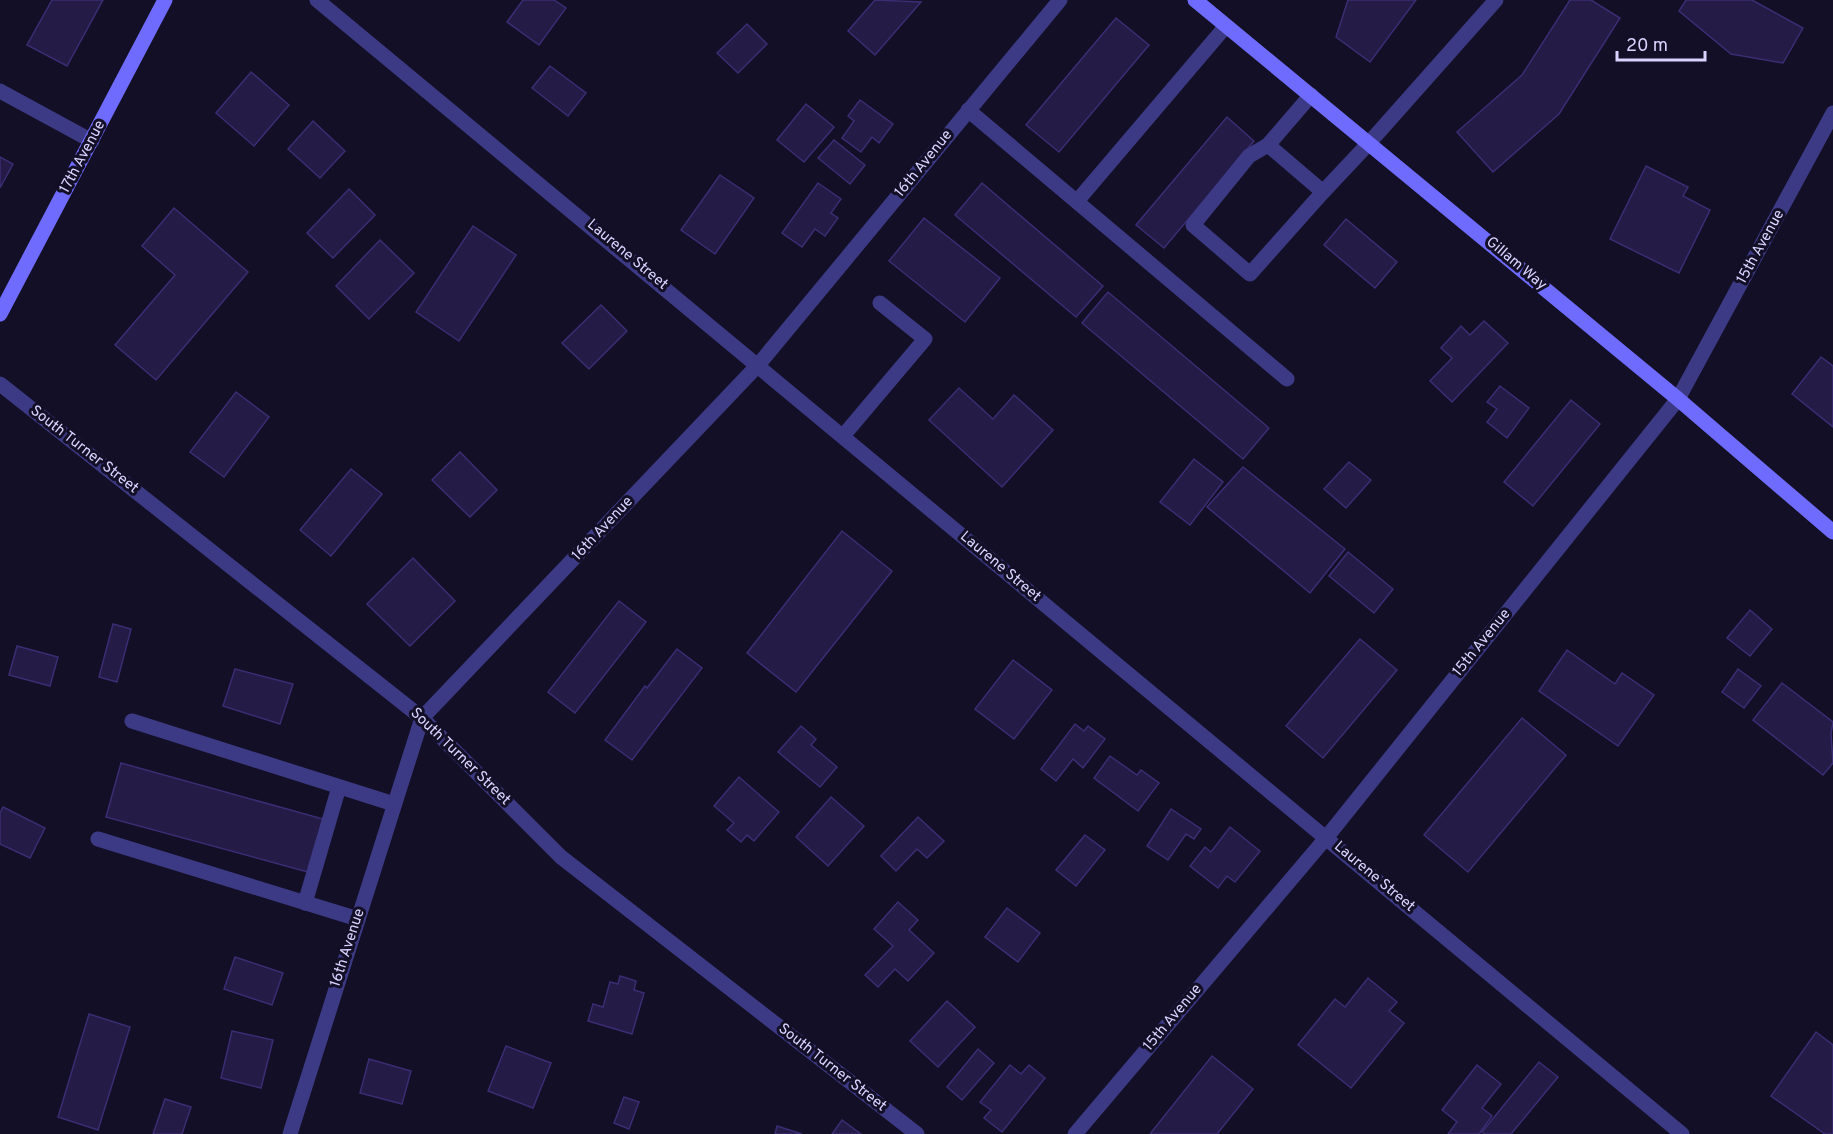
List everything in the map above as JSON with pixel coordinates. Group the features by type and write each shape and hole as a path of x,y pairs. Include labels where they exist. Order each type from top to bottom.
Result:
{"street":[{"name":"17th Avenue","path":"0,314 165,0"},
{"name":"Laurene Street","path":"317,0 759,364 1682,1134"},
{"name":"16th Avenue","path":"290,1134 422,718 759,364 1060,0"},
{"name":"Gillam Way","path":"1195,0 1678,399 1833,532"},
{"path":"1311,95 1268,145 1249,156 1193,225 1250,274 1496,0"},
{"path":"1078,200 1226,26"},
{"path":"0,91 92,141"},
{"path":"968,110 1078,200 1287,379"},
{"name":"15th Avenue","path":"1075,1134 1326,838 1678,399 1833,113"},
{"path":"1268,145 1323,192"},
{"path":"843,436 925,339 880,303"},
{"name":"South Turner Street","path":"0,384 422,718 561,857 917,1134"},
{"path":"132,721 394,804"},
{"path":"305,903 339,787"},
{"path":"98,839 358,919"}],"building":[{"path":"52,0 103,0 67,66 27,45"},
{"path":"523,0 554,0 566,8 539,45 507,22"},
{"path":"875,0 921,2 875,55 848,31"},
{"path":"1348,0 1416,0 1370,62 1336,37"},
{"path":"1570,0 1591,0 1620,18 1559,114 1493,172 1457,132 1522,75"},
{"path":"1686,0 1752,0 1803,28 1783,63 1731,54 1679,11"},
{"path":"1116,18 1149,45 1059,152 1026,125"},
{"path":"747,24 767,44 738,73 717,53"},
{"path":"550,66 586,93 568,116 532,88"},
{"path":"251,72 289,105 254,146 216,113"},
{"path":"860,100 893,124 879,143 872,137 861,152 842,138 854,121 848,116"},
{"path":"806,104 834,127 804,162 777,140"},
{"path":"1227,117 1254,141 1164,248 1136,225"},
{"path":"313,121 345,151 320,178 288,149"},
{"path":"834,140 865,165 850,184 818,158"},
{"path":"0,157 13,164 0,188"},
{"path":"1646,166 1688,187 1683,196 1710,210 1679,273 1610,239"},
{"path":"720,175 754,198 715,254 681,230"},
{"path":"818,183 841,199 831,213 838,218 825,236 815,229 802,247 782,233"},
{"path":"982,183 1103,286 1076,317 955,215"},
{"path":"349,189 375,215 333,258 307,233"},
{"path":"174,208 248,272 156,380 115,345 175,275 142,246"},
{"path":"924,218 1000,278 965,322 889,261"},
{"path":"1346,219 1397,262 1375,288 1324,245"},
{"path":"473,226 516,255 459,341 416,312"},
{"path":"380,240 414,273 369,319 336,286"},
{"path":"1108,292 1269,428 1243,459 1082,323"},
{"path":"601,305 627,331 589,369 562,343"},
{"path":"1484,321 1508,343 1452,402 1430,381 1452,358 1441,348 1461,326 1470,335"},
{"path":"1821,357 1833,366 1833,427 1792,394"},
{"path":"1500,386 1529,408 1507,438 1487,422 1497,409 1487,402"},
{"path":"959,388 993,419 1014,395 1053,430 1002,487 929,420"},
{"path":"236,392 269,417 224,477 190,452"},
{"path":"1571,400 1600,424 1533,506 1504,482"},
{"path":"460,452 497,490 470,517 432,480"},
{"path":"1194,459 1223,482 1190,525 1160,502"},
{"path":"1349,462 1371,480 1346,508 1324,489"},
{"path":"1243,467 1345,549 1310,593 1207,507"},
{"path":"351,469 382,494 331,556 300,530"},
{"path":"842,531 892,571 796,692 747,653"},
{"path":"1348,552 1393,589 1374,613 1329,576"},
{"path":"413,558 455,601 410,646 367,604"},
{"path":"619,601 646,622 575,713 548,692"},
{"path":"1750,610 1772,629 1750,656 1727,638"},
{"path":"113,624 131,629 117,682 99,677"},
{"path":"1360,639 1397,670 1323,758 1286,726"},
{"path":"17,646 58,657 50,686 9,675"},
{"path":"677,649 702,668 632,760 605,740 645,686 647,688"},
{"path":"1567,650 1615,684 1622,673 1654,695 1618,746 1539,691"},
{"path":"1013,660 1052,690 1014,739 975,709"},
{"path":"235,669 293,684 280,724 223,706"},
{"path":"1738,669 1761,686 1744,708 1722,692"},
{"path":"1782,683 1833,722 1831,734 1833,763 1823,775 1753,720"},
{"path":"1522,718 1566,755 1468,872 1424,835"},
{"path":"1075,724 1084,731 1088,726 1105,739 1083,768 1073,759 1056,781 1041,769"},
{"path":"801,726 816,739 811,745 837,767 820,787 778,752"},
{"path":"1110,756 1137,775 1141,770 1159,783 1138,811 1094,778"},
{"path":"121,763 323,819 308,872 106,817"},
{"path":"739,777 779,812 754,841 747,835 741,842 727,830 734,823 714,806"},
{"path":"831,797 864,826 828,866 796,837"},
{"path":"3,807 45,828 30,858 0,844 0,813"},
{"path":"1171,809 1201,829 1194,839 1186,834 1168,860 1147,846"},
{"path":"918,817 944,841 927,858 917,849 896,871 881,856"},
{"path":"1230,827 1260,851 1235,882 1227,876 1218,888 1190,866 1205,847 1211,852"},
{"path":"1085,835 1105,850 1076,886 1056,870"},
{"path":"898,902 918,920 909,930 934,953 908,981 895,969 878,987 865,975 893,946 874,929"},
{"path":"1007,908 1040,933 1018,962 985,937"},
{"path":"235,957 283,973 272,1005 224,989"},
{"path":"620,976 636,981 634,990 644,993 632,1034 588,1021 593,1004 603,1007 610,982 618,984"},
{"path":"1368,978 1397,1002 1389,1011 1404,1023 1351,1088 1298,1045 1335,999 1345,1007"},
{"path":"947,1001 975,1027 938,1067 910,1041"},
{"path":"89,1014 130,1027 98,1130 58,1117"},
{"path":"232,1031 273,1040 261,1088 221,1078"},
{"path":"1816,1032 1833,1045 1833,1134 1825,1134 1771,1096"},
{"path":"506,1046 551,1063 533,1108 488,1091"},
{"path":"978,1049 994,1063 962,1100 947,1087"},
{"path":"1212,1056 1253,1089 1217,1134 1150,1134"},
{"path":"369,1059 411,1071 402,1104 360,1093"},
{"path":"1539,1062 1558,1077 1511,1134 1482,1132"},
{"path":"1010,1065 1021,1074 1029,1065 1045,1078 1002,1132 984,1118 991,1110 980,1102"},
{"path":"1477,1065 1501,1084 1482,1108 1492,1116 1479,1134 1448,1134 1457,1122 1442,1110"},
{"path":"624,1097 639,1102 629,1129 614,1123"},
{"path":"165,1099 191,1107 182,1134 153,1134"},
{"path":"842,1120 861,1134 832,1134"},
{"path":"777,1126 802,1134 775,1134"}]}
